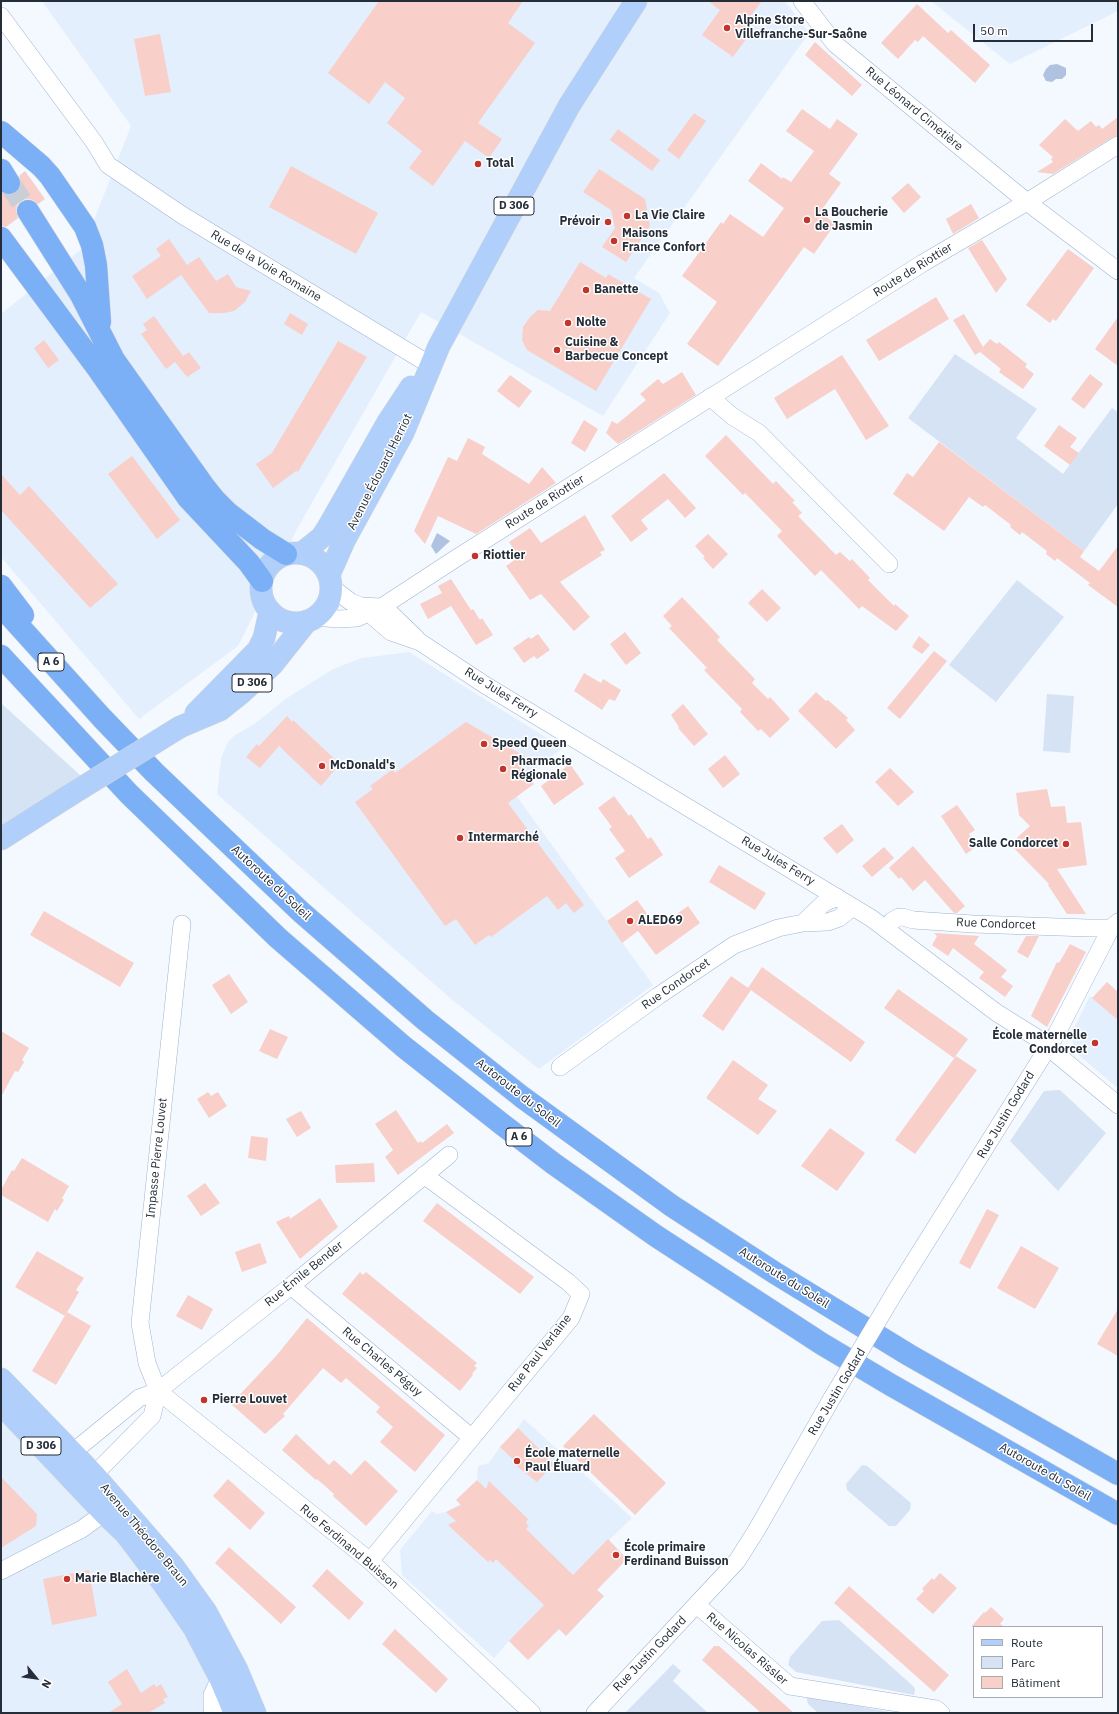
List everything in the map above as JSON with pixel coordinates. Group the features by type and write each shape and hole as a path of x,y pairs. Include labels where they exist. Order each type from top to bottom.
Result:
{"highway":[{"path":"1,132 41,166 50,176 85,227 92,245 96,265 100,322 104,341"},
{"path":"28,211 81,295 114,360 215,500 228,513 262,539 294,554"},
{"path":"1,238 98,369 188,498 249,563 262,581"},
{"path":"1,586 102,718"},
{"name":"Autoroute du Soleil","path":"1,606 102,718 173,790 301,912 425,1020 572,1135 672,1206 839,1313 909,1355 1118,1474"},
{"name":"Autoroute du Soleil","path":"1,656 129,794 278,938 404,1047 497,1121 604,1199 707,1270 828,1347 891,1385 1118,1514"},
{"path":"1,672 89,761 203,866"}],"main road":[{"name":"Avenue Édouard Herriot","path":"294,554 322,537 329,526 388,422 433,355 565,112 636,1"},
{"name":"Avenue Édouard Herriot","path":"593,68 634,23 651,1"},
{"name":"Avenue Édouard Herriot","path":"330,581 344,541 403,433 433,355"},
{"path":"294,554 318,560 325,567 330,581 327,604 311,619 294,623 287,622 275,616 270,611 263,600 262,581 265,572 277,558 294,554"},
{"name":"D 306","path":"181,727 258,650 264,638 270,611"},
{"name":"D 306","path":"1,839 181,727 220,710 272,665 311,619"},
{"name":"Avenue Théodore Braun","path":"1,1379 65,1458"},
{"name":"Avenue Théodore Braun","path":"1,1404 65,1458 172,1566 206,1612 237,1670 256,1713"},
{"name":"Avenue Théodore Braun","path":"88,1481 104,1513 126,1534 163,1583 194,1628 220,1678 235,1713"}],"street":[{"name":"Rue Léonard Cimetière","path":"806,4 835,44 1027,202 1118,270"},
{"name":"Rue de la Voie Romaine","path":"1,16 94,142 108,165 182,215 433,355"},
{"name":"Route de Riottier","path":"311,619 357,618 378,609 923,263 1027,202 1118,145"},
{"path":"710,397 732,416 759,433 889,564"},
{"path":"330,581 351,602 361,606 378,609"},
{"name":"Rue Jules Ferry","path":"378,609 391,632 420,642 485,685 837,897 886,929 997,1012 1048,1046 1118,1105"},
{"path":"803,923 824,902 837,897"},
{"name":"Rue Condorcet","path":"560,1067 658,996 727,949 759,934 778,928 803,923 828,922 839,918 853,907"},
{"name":"Rue Condorcet","path":"886,929 899,917 913,920 973,924 1088,928 1114,925"},
{"name":"Impasse Pierre Louvet","path":"158,1391 147,1362 140,1322 182,924"},
{"name":"Rue Condorcet","path":"1048,1046 1060,1027 1114,925"},
{"name":"Rue Justin Godard","path":"595,1713 697,1605 741,1555 895,1292 1048,1046"},
{"name":"Rue Émile Bender","path":"65,1458 139,1398 158,1391 291,1286 449,1155"},
{"name":"Rue Paul Verlaine","path":"370,1561 571,1318 581,1294 568,1282 424,1175"},
{"name":"Rue Charles Péguy","path":"291,1286 472,1438"},
{"path":"88,1481 115,1456 152,1416 158,1391"},
{"name":"Rue Ferdinand Buisson","path":"158,1391 370,1561 532,1713"},
{"path":"1,1571 82,1529 104,1513"},
{"name":"Rue Nicolas Rissler","path":"697,1605 790,1686 936,1709 941,1713"},
{"path":"214,1713 212,1709 212,1695 220,1678"}],"shaded area":[{"path":"42,1 785,1 809,33 634,278 659,293 670,313 603,416 421,312 297,529 238,646 139,719 1,557 1,314 83,248 131,126"},
{"path":"931,1 1118,1 1118,11 1010,64"},
{"path":"1057,64 1066,68 1066,75 1062,79 1056,79 1052,82 1046,81 1043,75 1046,69 1050,65"},
{"path":"437,533 450,541 436,554 431,546"},
{"path":"409,652 563,748 510,787 653,985 539,1069 450,998 217,794 221,759 228,742 235,735 253,725 287,698 333,669 362,658"},
{"name":"École maternelle Condorcet","path":"1107,982 1118,992 1118,1088 1075,1052 1071,1034 1090,996 1093,998"},
{"path":"1,1412 122,1536 209,1668 206,1713 1,1713"},
{"path":"524,1419 632,1518 609,1540 627,1559 597,1590 604,1596 566,1636 559,1629 528,1660 509,1641 494,1658 402,1575 400,1550 432,1511 437,1514 446,1512 460,1504 456,1500 477,1482 478,1466 489,1463 500,1447 514,1433"}],"green space":[{"path":"955,354 1037,409 1016,438 1063,474 1112,408 1118,412 1118,504 1084,551 908,418"},
{"path":"1017,580 1064,617 996,702 949,665"},
{"path":"1047,694 1074,696 1070,753 1043,751"},
{"path":"1,703 81,776 1,826"},
{"path":"1060,1090 1106,1133 1058,1191 1010,1141 1044,1091"},
{"path":"862,1465 867,1466 911,1503 910,1510 896,1526 889,1526 847,1490 846,1484"},
{"path":"839,1620 913,1686 915,1689 914,1695 796,1672 788,1665 790,1657 822,1621"},
{"path":"673,1664 681,1671 673,1681 708,1713 625,1713"},
{"path":"806,1696 894,1713 818,1713 808,1704"}],"building":[{"path":"379,1 523,1 508,23 535,43 478,123 502,139 489,158 465,141 433,186 409,168 422,151 387,123 405,98 385,82 369,104 328,73"},
{"name":"Alpine Store Villefranche-Sur-Saône","path":"708,1 762,1 744,25 752,31 733,57 702,35 720,10"},
{"path":"917,4 948,33 951,30 990,65 975,83 923,36 918,42 915,40 898,59 881,43"},
{"path":"160,34 171,92 145,96 134,39"},
{"path":"815,42 862,85 852,96 805,55"},
{"path":"802,109 830,129 837,119 858,134 829,174 841,183 820,212 835,224 814,254 804,247 718,366 687,344 717,302 682,276 721,222 723,224 730,214 763,237 784,208 748,181 761,163 782,179 783,177 791,182 814,151 786,131"},
{"path":"694,113 706,121 679,159 667,150"},
{"path":"1118,117 1118,135 1053,174 1037,172 1053,162 1051,159 1053,157 1039,145 1065,119 1078,131 1091,121 1096,127 1099,125 1102,129"},
{"path":"618,129 660,160 652,171 610,140"},
{"path":"291,166 378,213 356,254 269,207"},
{"path":"599,169 645,199 650,226 626,262 602,247 615,228 611,210 583,192"},
{"path":"25,171 45,199 38,204 33,200 22,200 17,205 16,211 18,218 6,227 1,226 1,192 9,195 16,193 20,189 21,183 19,176"},
{"path":"908,183 921,197 904,213 891,198"},
{"path":"971,204 979,218 953,234 946,219"},
{"path":"169,239 187,265 199,257 216,281 228,274 236,287 251,291 245,302 234,311 209,313 181,275 147,299 132,276 161,256 156,249"},
{"path":"982,240 1007,279 996,293 968,248"},
{"path":"1068,249 1094,268 1056,321 1053,319 1050,323 1026,305"},
{"path":"580,262 606,278 608,274 651,299 596,391 527,350 522,340 523,327 530,317 538,310 550,311"},
{"path":"936,297 949,319 879,361 866,340"},
{"path":"290,313 308,324 302,335 284,324"},
{"path":"964,314 983,347 990,339 997,344 999,342 1027,364 1025,367 1034,374 1023,389 999,372 1001,369 980,352 975,355 953,320"},
{"path":"154,316 183,356 189,352 201,368 187,377 175,362 166,369 141,334 147,330 143,324"},
{"path":"1118,317 1118,366 1095,349"},
{"path":"44,340 59,360 48,368 34,348"},
{"path":"338,341 367,357 298,472 296,471 273,488 256,464 272,453"},
{"path":"842,355 889,426 866,440 835,389 787,419 774,398"},
{"path":"682,372 696,395 618,444 606,433 612,421 617,424 646,400 640,394 658,379 663,384"},
{"path":"1090,374 1103,384 1084,409 1071,399"},
{"path":"510,375 532,391 519,408 497,391"},
{"path":"584,420 598,429 585,452 571,443"},
{"path":"1059,425 1077,438 1070,447 1079,453 1070,465 1044,446"},
{"path":"726,435 773,484 776,481 795,501 792,502 802,513 798,516 836,555 840,552 850,561 852,559 870,578 868,580 894,606 895,604 909,616 896,631 862,606 859,609 821,570 815,576 777,536 782,531 745,493 743,495 705,456"},
{"path":"468,438 485,447 482,454 529,484 542,467 556,483 476,534 438,516 425,544 414,531 448,457 457,461"},
{"path":"939,442 1084,551 1080,557 1099,571 1118,546 1118,607 1088,585 1090,583 1057,558 1055,561 1046,554 1047,551 1022,532 1020,535 1010,527 1011,525 985,505 983,507 969,497 944,531 893,494 907,473 913,477"},
{"path":"132,456 180,520 157,539 108,474"},
{"path":"664,473 696,508 685,518 668,499 641,520 648,529 631,542 611,516"},
{"path":"1,474 20,495 29,486 118,584 90,608 1,510"},
{"path":"585,515 605,550 600,552 602,555 560,582 590,617 574,631 541,594 530,600 506,566 519,557 509,542 530,528 541,543"},
{"path":"708,534 728,554 713,569 695,546"},
{"path":"451,579 471,610 473,609 480,620 482,618 493,635 476,645 451,606 428,619 420,604 442,593 438,586"},
{"path":"762,589 781,608 767,622 748,603"},
{"path":"682,597 720,637 717,640 755,679 752,683 768,699 770,697 790,719 770,738 761,729 758,731 740,712 742,709 704,670 707,668 669,628 672,626 663,616"},
{"path":"625,632 641,653 626,665 610,644"},
{"path":"538,634 550,650 537,659 534,656 524,663 513,648 529,637 531,639"},
{"path":"919,636 930,645 922,654 912,647"},
{"path":"934,651 947,661 900,719 887,708"},
{"path":"584,673 601,683 603,679 621,690 615,701 609,699 602,710 574,691"},
{"path":"816,692 826,701 828,700 848,718 846,720 855,730 836,749 798,711"},
{"path":"683,704 708,734 694,746 678,728 679,727 671,715"},
{"path":"287,716 340,764 321,786 279,746 260,768 246,757 257,744 259,746"},
{"path":"466,722 529,759 521,765 534,784 508,803 584,905 574,913 566,903 558,910 547,896 491,937 489,935 475,945 456,919 445,926 355,802 373,789 370,786 393,769 395,773"},
{"path":"725,755 740,774 723,788 708,769"},
{"path":"570,764 584,784 554,805 541,786"},
{"path":"890,768 914,792 898,806 875,782"},
{"path":"1047,789 1051,807 1065,806 1067,823 1081,822 1087,865 1057,869 1086,914 1067,914 1048,885 1049,884 1010,844 1030,826 1019,815 1016,793"},
{"path":"614,796 629,816 631,814 648,839 651,837 663,855 629,878 615,858 625,851 609,829 612,827 598,808"},
{"path":"957,805 975,830 969,834 976,847 966,854 941,816"},
{"path":"842,824 854,840 837,854 823,838"},
{"path":"913,846 965,906 957,913 954,913 925,880 913,891 901,877 899,879 889,868"},
{"path":"884,847 894,858 872,877 862,866"},
{"path":"719,865 766,893 755,910 709,882"},
{"path":"637,900 656,926 672,914 674,916 688,906 700,923 656,955 638,931 622,943 607,921"},
{"path":"44,911 134,963 120,987 30,935"},
{"path":"934,933 979,936 974,944 1007,970 1001,977 1013,986 1005,997 979,978 984,972 953,948 948,956 932,945 937,936"},
{"path":"1026,936 1039,936 1028,958 1017,952"},
{"path":"1070,944 1086,952 1047,1027 1031,1016 1057,962 1059,963"},
{"path":"762,967 865,1042 851,1062 748,988"},
{"path":"229,974 248,1002 231,1014 212,985"},
{"path":"731,976 751,990 723,1031 702,1016"},
{"path":"1107,982 1118,992 1118,1020 1092,998"},
{"path":"898,989 968,1039 954,1058 884,1008"},
{"path":"270,1029 288,1037 277,1059 259,1051"},
{"path":"1,1031 29,1048 22,1060 24,1062 18,1072 15,1071 1,1097"},
{"path":"956,1056 977,1070 915,1154 895,1140"},
{"path":"733,1060 768,1085 758,1099 777,1111 758,1135 706,1098"},
{"path":"208,1092 211,1096 218,1092 227,1106 209,1118 197,1099"},
{"path":"396,1110 418,1143 421,1141 422,1143 447,1124 454,1133 398,1175 385,1157 393,1150 375,1124"},
{"path":"301,1111 311,1128 297,1137 286,1119"},
{"path":"830,1128 865,1153 837,1191 801,1166"},
{"path":"251,1136 268,1138 266,1161 248,1158"},
{"path":"22,1158 69,1186 62,1198 64,1200 57,1211 55,1209 48,1222 1,1195 1,1190 12,1170 14,1171"},
{"path":"374,1163 375,1182 336,1183 335,1165"},
{"path":"205,1183 220,1203 201,1216 187,1196"},
{"path":"320,1198 338,1227 300,1259 276,1222 289,1216 290,1219"},
{"path":"437,1203 534,1277 520,1294 423,1221"},
{"path":"987,1209 999,1215 970,1269 959,1263"},
{"path":"260,1243 267,1263 242,1272 235,1252"},
{"path":"1021,1246 1059,1268 1035,1309 997,1288"},
{"path":"37,1251 84,1278 76,1290 79,1292 65,1316 15,1287"},
{"path":"360,1272 363,1275 366,1272 477,1363 474,1366 477,1368 472,1374 473,1375 460,1391 342,1294"},
{"path":"188,1295 213,1309 202,1330 176,1316"},
{"path":"1118,1309 1118,1356 1097,1344"},
{"path":"67,1312 91,1326 56,1385 32,1371"},
{"path":"307,1318 445,1435 415,1472 380,1442 393,1427 376,1412 380,1407 346,1378 341,1383 323,1368 283,1414 285,1416 265,1434 231,1404 277,1355"},
{"path":"594,1414 666,1483 635,1515 563,1446"},
{"path":"518,1428 554,1464 537,1482 514,1464 516,1462 500,1447"},
{"path":"296,1434 329,1465 334,1460 351,1475 365,1460 398,1491 366,1526 333,1496 334,1494 282,1450"},
{"path":"1,1477 37,1514 36,1526 1,1548"},
{"path":"228,1479 265,1513 250,1530 213,1496"},
{"path":"477,1480 486,1489 489,1481 528,1519 526,1523 529,1526 526,1529 573,1575 608,1539 627,1559 597,1590 604,1596 566,1636 559,1629 528,1660 509,1641 544,1605 496,1559 493,1563 490,1560 488,1562 448,1525 456,1521 446,1512 461,1505 456,1500"},
{"path":"229,1547 296,1607 281,1624 215,1563"},
{"path":"327,1569 364,1603 349,1620 312,1586"},
{"path":"89,1570 97,1616 52,1625 43,1579"},
{"path":"940,1573 957,1588 933,1614 916,1599 924,1591 922,1589 932,1578 934,1580"},
{"path":"849,1586 949,1675 934,1692 834,1603"},
{"path":"991,1607 1004,1619 1000,1624 1003,1626 971,1627 984,1612 985,1613"},
{"path":"395,1629 448,1679 436,1693 382,1644"},
{"path":"714,1646 719,1646 794,1713 761,1713 702,1660"},
{"path":"127,1669 141,1693 154,1684 156,1687 161,1684 168,1697 163,1699 165,1703 148,1713 108,1713 122,1704 108,1682"}],"tunnel":[{"path":"9,183 28,211"}],"place":[{"name":"Alpine Store Villefranche-Sur-Saône","path":"727,28"},
{"name":"Total","path":"478,164"},
{"name":"La Vie Claire","path":"627,216"},
{"name":"La Boucherie de Jasmin","path":"807,220"},
{"name":"Prévoir","path":"608,222"},
{"name":"Maisons France Confort","path":"614,241"},
{"name":"Banette","path":"586,290"},
{"name":"Nolte","path":"568,323"},
{"name":"Cuisine & Barbecue Concept","path":"557,350"},
{"name":"Riottier","path":"475,556"},
{"name":"Speed Queen","path":"484,744"},
{"name":"McDonald's","path":"322,766"},
{"name":"Pharmacie Régionale","path":"503,769"},
{"name":"Intermarché","path":"460,838"},
{"name":"Salle Condorcet","path":"1066,844"},
{"name":"ALED69","path":"630,921"},
{"name":"École maternelle Condorcet","path":"1095,1043"},
{"name":"Pierre Louvet","path":"204,1400"},
{"name":"École maternelle Paul Éluard","path":"517,1461"},
{"name":"École primaire Ferdinand Buisson","path":"616,1555"},
{"name":"Marie Blachère","path":"67,1579"}]}
